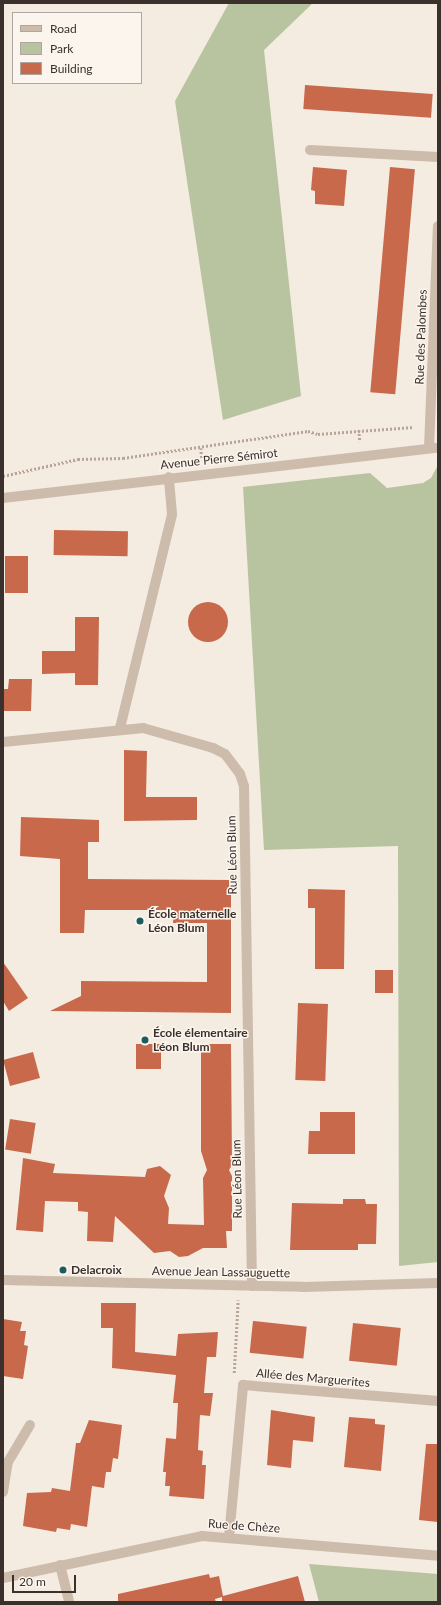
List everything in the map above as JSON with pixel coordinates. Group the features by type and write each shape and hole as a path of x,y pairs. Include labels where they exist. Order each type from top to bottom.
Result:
{"street":[{"path":"310,150 438,157"},
{"name":"Rue des Palombes","path":"434,448 430,430 438,226"},
{"name":"Avenue Pierre Sémirot","path":"3,498 169,477 434,448"},
{"path":"120,728 172,514 169,477"},
{"name":"Rue Léon Blum","path":"3,742 120,728 143,728 213,748 234,763 244,786 252,1286"},
{"name":"Avenue Jean Lassauguette","path":"3,1280 252,1286 380,1287 438,1283"},
{"name":"Allée des Marguerites","path":"228,1537 243,1385 438,1401"},
{"path":"3,1492 8,1462 30,1426"},
{"name":"Rue de Chèze","path":"4,1575 202,1536 438,1556"},
{"path":"60,1565 69,1602"}],"path":[{"path":"3,476 78,459 123,458 308,431 318,434 408,425 430,430"},
{"path":"232,1285 232,1297 238,1300 233,1371 243,1385"}],"green space":[{"path":"229,3 313,3 264,50 301,396 223,420 175,101"},
{"path":"438,465 438,1262 399,1266 398,846 264,850 243,487 370,473 387,488 423,483 431,478"},
{"path":"309,1564 438,1574 438,1602 319,1602"}],"building":[{"path":"305,85 433,94 431,118 303,109"},
{"path":"313,167 347,170 344,206 315,204 315,191 311,190"},
{"path":"390,167 415,169 395,394 370,392"},
{"path":"54,530 128,531 128,556 54,555"},
{"path":"5,556 28,556 28,593 5,593"},
{"path":"208,602 216,604 222,608 226,614 228,622 226,630 222,636 216,640 208,642 200,640 194,636 190,630 188,622 190,614 194,608 200,604"},
{"path":"75,617 99,617 98,685 75,685 75,673 42,674 42,651 75,651"},
{"path":"9,679 32,679 31,711 3,711 3,689 8,689"},
{"path":"124,750 147,751 146,797 197,797 197,820 124,821"},
{"path":"21,817 99,820 99,842 88,842 88,879 231,880 231,1013 50,1011 81,996 81,981 207,982 207,923 173,923 174,910 85,910 84,933 60,933 60,859 20,856"},
{"path":"308,889 345,890 344,969 315,969 315,908 308,908"},
{"path":"3,962 28,998 9,1011 3,1001"},
{"path":"375,970 393,970 393,993 375,993"},
{"path":"298,1003 328,1004 325,1081 295,1080"},
{"path":"136,1044 161,1044 161,1069 136,1069"},
{"path":"201,1044 231,1044 232,1165 229,1170 232,1176 232,1231 226,1231 227,1248 203,1248 188,1256 179,1257 170,1251 154,1253 115,1216 113,1242 87,1241 88,1212 78,1211 78,1202 45,1201 43,1232 16,1230 23,1158 55,1164 53,1173 145,1177 147,1169 160,1166 171,1175 164,1196 169,1208 168,1224 204,1225 203,1178 207,1170 201,1151"},
{"path":"33,1052 40,1078 10,1086 3,1060"},
{"path":"320,1112 355,1112 355,1154 308,1154 309,1131 320,1131"},
{"path":"10,1119 36,1123 31,1154 5,1150"},
{"path":"343,1199 365,1199 366,1204 377,1204 376,1244 358,1244 358,1250 290,1250 292,1203 343,1204"},
{"path":"101,1303 136,1303 135,1352 176,1356 178,1334 218,1332 216,1357 207,1357 204,1393 213,1393 210,1416 200,1415 198,1450 203,1451 202,1465 206,1465 204,1499 169,1496 170,1486 165,1486 166,1472 163,1472 166,1438 176,1439 178,1403 173,1403 176,1375 112,1368 113,1328 101,1328"},
{"path":"3,1319 22,1322 20,1331 26,1331 24,1345 28,1346 23,1379 3,1376"},
{"path":"253,1321 307,1327 303,1358 250,1353"},
{"path":"353,1323 401,1328 397,1366 349,1361"},
{"path":"271,1410 315,1417 313,1442 293,1440 291,1468 267,1465"},
{"path":"349,1417 375,1419 375,1424 385,1425 381,1471 344,1467"},
{"path":"89,1420 122,1425 118,1459 113,1458 111,1472 106,1472 104,1488 92,1486 87,1527 71,1524 70,1530 57,1528 56,1532 23,1526 27,1493 51,1492 52,1488 70,1491 76,1443 80,1443"},
{"path":"426,1444 438,1444 438,1522 419,1520"},
{"path":"209,1574 210,1578 219,1576 223,1596 298,1576 305,1602 222,1602 222,1597 215,1599 216,1602 118,1602 118,1594"}],"place":[{"name":"École maternelle Léon Blum","path":"140,921"},
{"name":"École élementaire Léon Blum","path":"145,1040"},
{"name":"Delacroix","path":"63,1270"}]}
